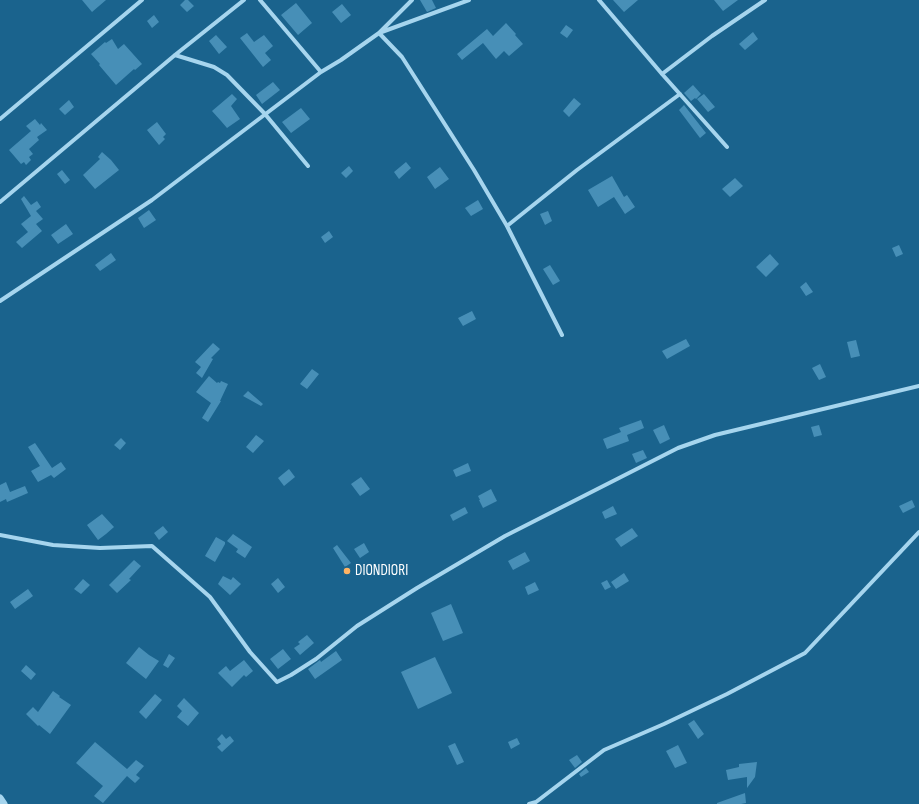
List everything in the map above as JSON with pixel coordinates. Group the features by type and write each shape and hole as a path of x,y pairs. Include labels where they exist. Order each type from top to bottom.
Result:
{"street":[{"path":"0,119 142,0"},
{"path":"0,202 175,55 244,0"},
{"path":"260,0 321,72"},
{"path":"0,301 152,200 321,72 341,60 379,33 412,0"},
{"path":"379,33 469,0"},
{"path":"599,0 727,147"},
{"path":"662,74 712,36 765,0"},
{"path":"379,33 402,57 474,170 507,226 562,335"},
{"path":"175,55 214,67 227,75 265,114 308,166"},
{"path":"507,226 577,170 680,94"},
{"path":"0,535 53,545 100,548 152,546 210,597 250,652 277,682 310,663 357,626 499,540 678,448 715,436 919,386"},
{"path":"529,804 536,802 604,750 664,724 720,697 805,653 919,532"},
{"path":"0,798 4,804"}],"building":[{"path":"82,0 106,0 92,12"},
{"path":"185,0 188,0 194,6 187,12 180,5"},
{"path":"420,0 432,0 436,8 427,12"},
{"path":"613,0 638,0 624,12"},
{"path":"714,0 738,0 723,11"},
{"path":"296,3 312,23 298,35 281,15"},
{"path":"342,4 351,15 341,23 332,12"},
{"path":"154,15 159,22 152,28 147,21"},
{"path":"506,23 523,44 509,56 504,51 496,59 483,43 462,60 457,54 487,29 493,36"},
{"path":"566,25 573,30 567,38 560,33"},
{"path":"753,32 758,39 745,50 739,44"},
{"path":"247,33 254,42 264,35 273,46 265,53 271,60 263,67 240,38"},
{"path":"216,35 227,47 219,54 209,41"},
{"path":"112,39 118,49 124,44 142,64 116,85 91,54 105,42 106,43"},
{"path":"273,82 280,90 262,104 256,95"},
{"path":"693,85 701,94 696,99 695,98 691,101 684,93"},
{"path":"232,94 237,99 231,106 240,119 227,128 212,111"},
{"path":"704,94 715,107 708,112 697,99"},
{"path":"574,98 581,104 569,117 563,111"},
{"path":"69,100 74,107 65,115 59,109"},
{"path":"684,105 706,133 700,138 679,110"},
{"path":"301,108 310,119 291,133 282,122"},
{"path":"35,119 47,130 37,137 39,140 29,149 33,154 29,157 31,160 26,165 24,162 21,164 9,150 31,131 26,126"},
{"path":"157,122 166,134 163,137 165,139 159,145 147,130"},
{"path":"102,152 119,170 95,189 83,175 100,159 98,157"},
{"path":"406,162 411,168 399,179 394,172"},
{"path":"349,166 353,171 346,178 341,173"},
{"path":"440,167 449,179 435,189 427,177"},
{"path":"62,170 70,180 65,184 57,174"},
{"path":"612,176 624,197 627,195 635,207 625,214 614,197 598,207 588,190"},
{"path":"735,178 743,186 730,197 722,189"},
{"path":"24,196 31,205 37,201 41,207 36,211 43,219 36,224 42,231 22,248 16,242 28,232 21,224 31,216 21,199"},
{"path":"478,200 483,209 471,216 465,208"},
{"path":"149,210 156,220 144,228 138,218"},
{"path":"548,211 552,221 545,225 540,214"},
{"path":"66,224 73,234 58,244 51,235"},
{"path":"329,231 333,237 325,243 321,237"},
{"path":"899,245 903,254 896,257 892,248"},
{"path":"111,253 116,260 100,271 95,265"},
{"path":"770,254 779,264 766,277 756,267"},
{"path":"550,265 560,281 553,285 543,269"},
{"path":"806,282 813,292 806,296 800,287"},
{"path":"472,311 476,319 463,326 458,318"},
{"path":"686,339 690,346 667,359 662,351"},
{"path":"856,340 860,356 851,358 847,342"},
{"path":"213,343 220,349 211,358 213,359 202,378 196,373 201,367 195,362"},
{"path":"820,364 826,377 819,380 812,368"},
{"path":"312,369 319,374 307,389 300,384"},
{"path":"209,376 217,383 220,383 221,381 228,384 221,401 208,422 202,418 211,403 196,392"},
{"path":"248,391 263,404 261,406 243,396"},
{"path":"641,420 644,428 627,435 629,441 607,449 603,439 621,432 619,428"},
{"path":"664,425 670,439 660,444 653,430"},
{"path":"819,425 822,435 814,437 811,427"},
{"path":"256,435 264,441 253,453 246,447"},
{"path":"121,438 126,443 120,450 114,445"},
{"path":"35,443 52,468 61,462 66,469 54,478 51,475 38,482 31,471 40,466 28,447"},
{"path":"643,450 647,458 636,463 632,454"},
{"path":"468,463 471,471 456,477 453,470"},
{"path":"289,469 295,477 284,486 278,478"},
{"path":"361,477 370,489 360,496 351,484"},
{"path":"6,482 10,492 25,486 28,493 7,502 6,499 0,502 0,485"},
{"path":"491,489 497,501 483,508 478,496"},
{"path":"912,500 915,507 903,513 899,506"},
{"path":"613,506 617,514 605,519 602,512"},
{"path":"465,507 468,513 453,521 450,515"},
{"path":"102,514 114,527 98,540 87,525"},
{"path":"163,526 168,532 159,540 154,533"},
{"path":"632,528 638,536 621,547 615,539"},
{"path":"233,534 252,547 245,558 236,552 238,549 227,541"},
{"path":"216,537 225,542 225,544 215,562 205,556"},
{"path":"364,543 369,552 360,558 354,549"},
{"path":"337,545 351,563 345,567 333,548"},
{"path":"525,552 530,561 513,570 508,561"},
{"path":"134,560 141,566 129,579 131,580 117,593 109,585"},
{"path":"624,573 629,581 616,589 611,582"},
{"path":"223,576 231,580 233,577 241,584 230,595 218,584"},
{"path":"278,578 285,587 278,593 271,584"},
{"path":"83,579 90,585 81,594 74,589"},
{"path":"607,580 611,587 605,590 601,583"},
{"path":"535,582 539,590 528,595 525,587"},
{"path":"28,589 33,596 15,609 10,602"},
{"path":"451,604 463,633 443,641 431,613"},
{"path":"307,635 314,643 300,655 294,648 300,644 298,642"},
{"path":"139,647 159,661 146,679 126,663"},
{"path":"283,649 291,659 278,669 270,659"},
{"path":"336,651 342,660 315,679 308,669"},
{"path":"169,654 175,658 168,668 163,665"},
{"path":"435,657 452,693 418,709 401,672"},
{"path":"244,660 253,671 246,677 244,675 232,687 218,673 226,666 230,671"},
{"path":"26,665 36,674 31,680 21,671"},
{"path":"53,691 71,705 50,734 39,725 38,726 26,714 33,707 38,712"},
{"path":"155,694 162,700 146,719 139,712"},
{"path":"184,698 199,713 188,726 177,717 182,711 177,706"},
{"path":"694,720 704,734 698,739 688,724"},
{"path":"222,734 226,739 230,736 234,741 222,752 217,747 221,744 217,739"},
{"path":"517,738 520,744 511,749 508,742"},
{"path":"95,742 127,769 136,760 144,766 136,775 140,778 135,783 127,776 103,803 94,796 103,786 76,763"},
{"path":"455,743 464,762 457,765 448,746"},
{"path":"678,745 687,763 675,768 666,751"},
{"path":"577,755 582,762 575,768 569,760"},
{"path":"757,762 755,777 747,788 747,777 728,780 726,770 739,767 739,764"},
{"path":"586,768 589,772 581,777 579,774"},
{"path":"745,793 746,803 717,804 717,803"}],"place":[{"name":"DIONDIORI","path":"347,571"}]}
